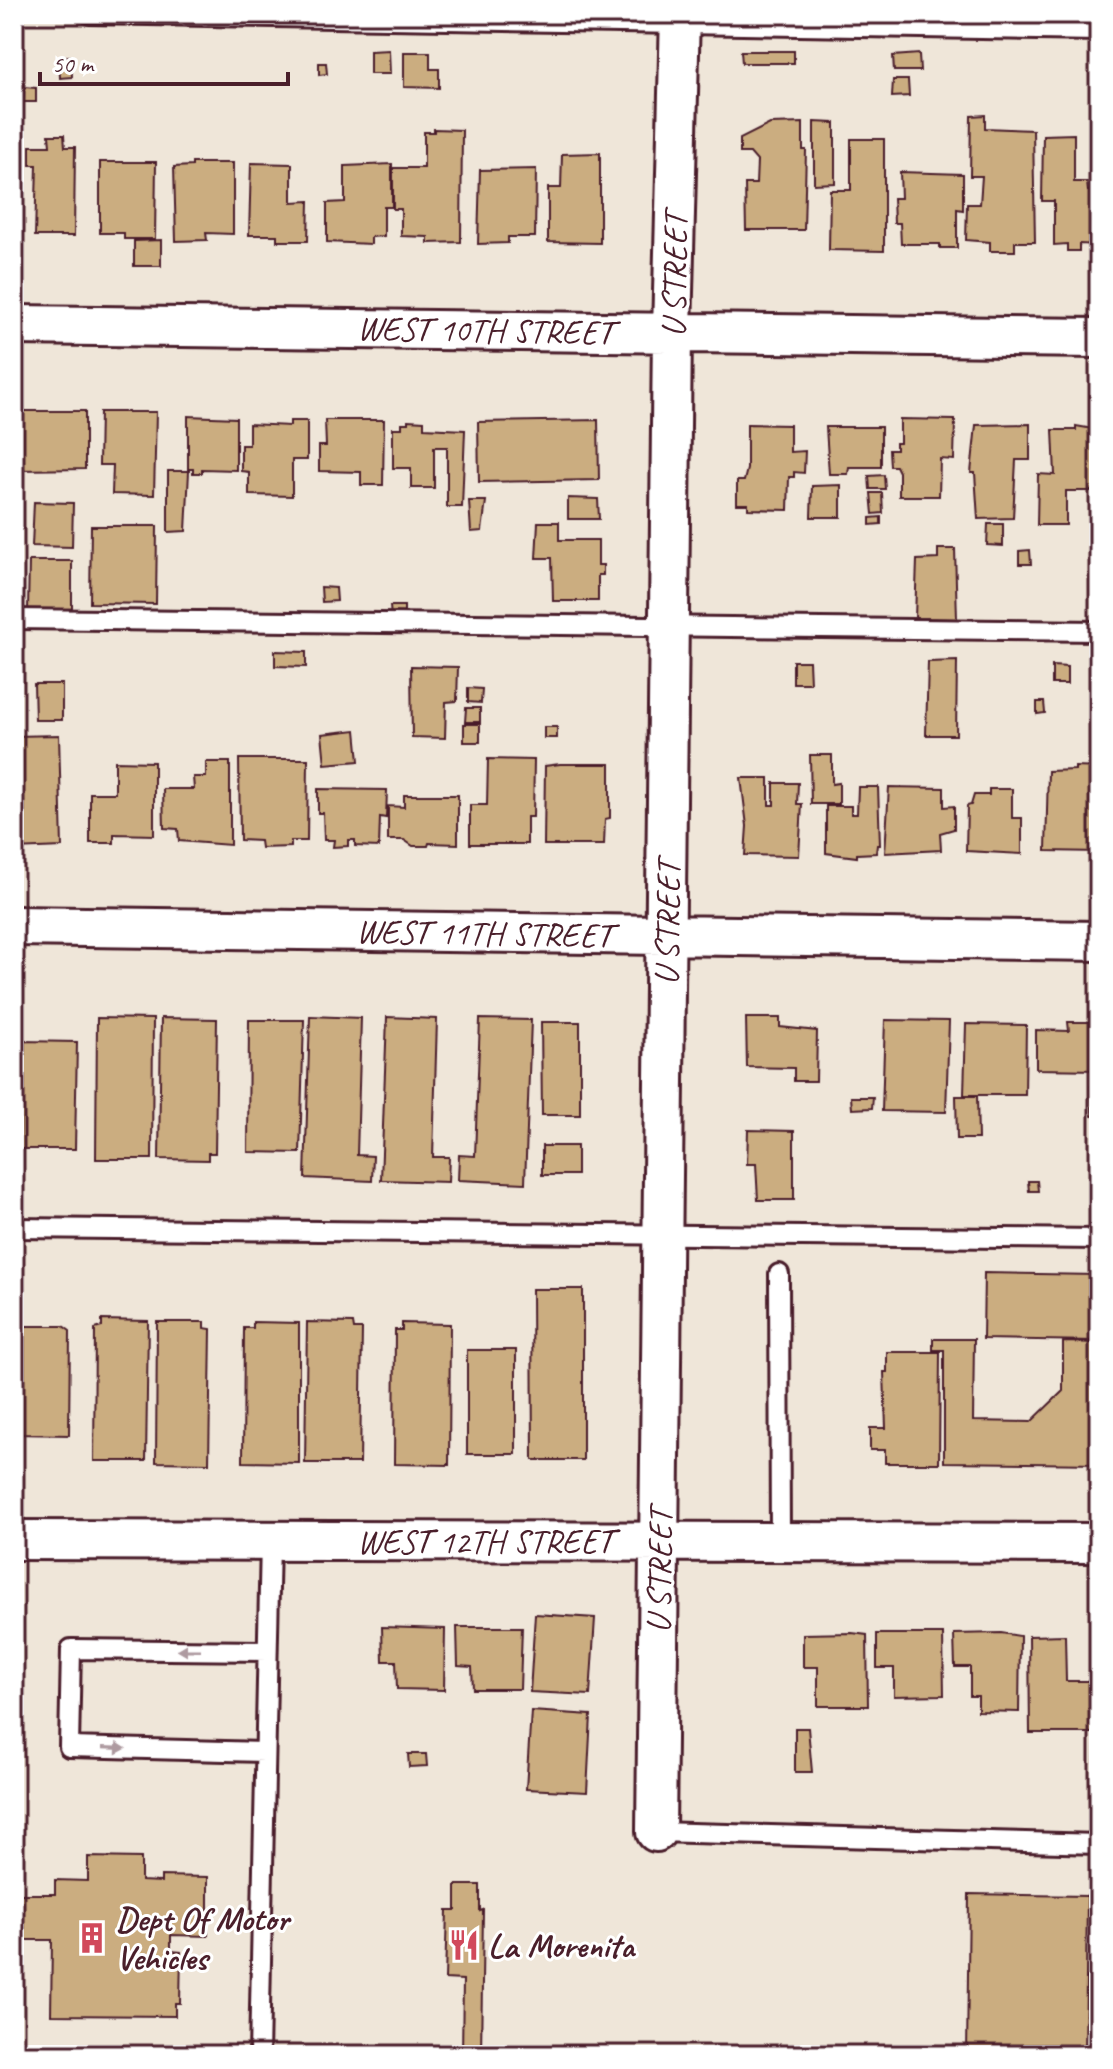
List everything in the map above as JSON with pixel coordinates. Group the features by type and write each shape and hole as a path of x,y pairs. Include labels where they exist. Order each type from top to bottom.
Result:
{"street":[{"name":"U STREET","path":"656,1832 672,332 680,19"},
{"name":"WEST 10TH STREET","path":"14,325 1099,338"},
{"name":"WEST 11TH STREET","path":"14,926 1099,941"},
{"name":"WEST 12TH STREET","path":"14,1540 1099,1543"}],"lane":[{"path":"90,14 680,19 1099,31"},
{"path":"14,619 1099,631"},
{"path":"14,1228 1099,1239"},
{"path":"779,1274 780,1542"},
{"path":"259,2055 270,1541"},
{"path":"264,1752 69,1747 71,1649 267,1651"},
{"path":"656,1832 1099,1844"}],"shaded area":[{"path":"1098,1862 1099,2055 1097,2055"}],"building":[{"path":"389,50 390,74 370,74 370,51"},
{"path":"741,51 794,51 794,63 742,63"},
{"path":"404,52 430,52 430,69 439,69 439,88 404,87"},
{"path":"919,54 920,71 894,71 893,56"},
{"path":"71,56 72,77 60,78 59,57"},
{"path":"319,63 326,63 327,74 319,75"},
{"path":"893,80 908,80 909,96 892,97"},
{"path":"24,87 36,88 36,102 23,102"},
{"path":"985,115 985,128 1033,130 1035,242 1015,242 1015,251 990,251 990,242 966,240 967,204 980,204 982,176 970,176 971,116"},
{"path":"814,122 835,123 835,183 814,184"},
{"path":"803,123 803,150 806,150 804,230 746,230 745,184 756,184 757,161 750,153 740,153 740,139 770,124"},
{"path":"434,129 462,130 461,242 428,243 428,237 401,236 401,209 393,209 393,168 424,168 424,132 434,132"},
{"path":"1074,134 1074,182 1087,182 1088,191 1099,191 1099,245 1079,244 1079,251 1067,251 1067,244 1054,245 1054,201 1042,201 1043,135"},
{"path":"49,135 64,135 65,147 75,147 74,236 35,236 37,165 30,165 30,146 50,146"},
{"path":"851,139 884,139 884,251 829,250 830,190 851,190"},
{"path":"600,153 600,243 548,242 548,188 561,188 562,154"},
{"path":"100,162 156,162 155,239 124,239 124,233 100,233"},
{"path":"192,163 233,163 233,234 206,233 207,240 176,241 174,167 192,166"},
{"path":"251,163 292,164 292,202 309,201 308,241 277,241 277,235 249,235"},
{"path":"392,164 392,207 384,207 384,236 371,237 371,244 327,242 327,203 345,202 345,166"},
{"path":"536,169 535,237 508,237 508,243 478,244 480,170"},
{"path":"900,172 963,174 963,210 957,209 957,248 940,248 940,244 901,244 900,223 894,223 893,198 901,198"},
{"path":"161,240 161,266 134,266 134,241"},
{"path":"17,411 85,411 85,469 18,470"},
{"path":"100,412 156,412 154,495 112,494 113,465 99,465"},
{"path":"188,416 236,418 236,470 202,469 202,473 193,473 193,469 188,469"},
{"path":"900,419 955,420 954,460 940,459 939,496 899,496 899,472 896,466 890,466 889,450 896,450 896,443 900,443"},
{"path":"325,420 384,420 383,485 361,485 361,472 319,471 319,446 326,446"},
{"path":"408,420 424,421 424,428 465,430 462,507 447,507 447,447 434,447 434,488 411,488 411,468 393,468 393,428 402,428 402,423 408,423"},
{"path":"598,420 599,480 479,482 478,422"},
{"path":"290,421 307,421 307,460 292,460 292,496 249,495 249,472 241,471 241,445 249,445 249,424 290,426"},
{"path":"747,424 790,425 790,452 805,451 804,473 794,472 794,477 789,477 788,510 748,509 748,504 737,504 737,481 744,481 747,469"},
{"path":"1030,424 1030,460 1016,460 1013,518 978,519 975,473 971,473 976,425"},
{"path":"1076,426 1099,430 1099,491 1066,491 1066,525 1037,525 1038,474 1055,475 1053,430 1076,430"},
{"path":"826,427 881,427 881,467 849,467 848,474 829,474"},
{"path":"168,471 189,471 186,531 168,532"},
{"path":"884,475 885,489 870,489 869,476"},
{"path":"841,485 841,517 811,517 812,486"},
{"path":"871,493 882,493 883,513 873,514"},
{"path":"568,498 598,499 599,519 568,519"},
{"path":"469,501 486,501 482,531 471,532"},
{"path":"34,502 73,503 72,547 32,546"},
{"path":"881,517 881,524 870,525 870,518"},
{"path":"538,522 559,522 559,540 598,540 598,565 603,565 603,575 598,575 598,601 553,601 552,558 536,558"},
{"path":"988,524 1003,524 1003,546 987,545"},
{"path":"91,526 157,526 156,604 90,603"},
{"path":"938,549 955,549 957,619 915,618 917,560 938,559"},
{"path":"1030,550 1031,564 1019,564 1019,551"},
{"path":"29,561 72,561 72,612 28,611"},
{"path":"321,587 336,588 337,601 322,602"},
{"path":"390,606 404,606 404,618 391,617"},
{"path":"275,651 306,652 306,667 275,666"},
{"path":"793,661 809,661 810,683 793,683"},
{"path":"957,661 956,735 926,735 928,662"},
{"path":"411,666 458,667 457,701 446,702 445,738 412,737"},
{"path":"1052,666 1067,667 1067,684 1052,684"},
{"path":"34,684 62,684 62,720 35,720"},
{"path":"468,688 482,689 481,703 468,702"},
{"path":"1037,702 1044,702 1045,713 1037,714"},
{"path":"466,708 480,708 480,722 465,722"},
{"path":"464,724 480,724 480,742 464,742"},
{"path":"544,727 557,727 557,738 544,738"},
{"path":"356,730 359,761 325,764 322,734"},
{"path":"59,735 62,847 15,849 14,736"},
{"path":"810,755 832,755 832,784 839,783 839,804 811,804"},
{"path":"239,759 308,759 307,841 291,841 291,847 261,848 260,841 240,840"},
{"path":"488,759 534,760 533,817 527,817 527,844 470,844 470,805 487,805"},
{"path":"115,761 154,762 154,835 114,834 114,843 90,843 90,793 115,793"},
{"path":"206,762 230,762 230,845 179,841 178,829 164,828 163,789 194,789 193,777 206,777"},
{"path":"610,764 610,818 605,819 604,845 544,845 545,766"},
{"path":"1075,767 1099,768 1099,852 1046,851 1048,771 1075,770"},
{"path":"741,778 769,778 769,805 774,805 774,783 798,783 797,804 802,804 799,856 745,855 747,826"},
{"path":"858,787 878,787 880,845 877,845 876,853 857,854 857,857 826,853 826,806 851,806 851,814 857,814"},
{"path":"889,787 944,788 944,807 954,806 954,829 940,833 941,850 885,853"},
{"path":"318,789 387,790 386,818 380,817 379,847 355,846 355,840 348,840 348,846 333,847 334,840 324,840 323,813 318,813"},
{"path":"989,789 1012,789 1012,818 1022,818 1022,854 966,851 967,806 971,805 974,795 989,795"},
{"path":"404,795 458,795 458,844 413,846 404,840 388,840 388,806 404,807"},
{"path":"310,1016 361,1018 357,1155 373,1156 372,1181 305,1178"},
{"path":"387,1017 437,1019 433,1157 449,1157 448,1182 381,1180"},
{"path":"97,1018 153,1019 152,1159 96,1159"},
{"path":"161,1018 217,1019 215,1153 208,1153 208,1160 159,1159"},
{"path":"746,1018 780,1018 780,1027 817,1031 816,1081 794,1081 794,1068 747,1067"},
{"path":"480,1019 531,1020 525,1183 458,1180 459,1155 475,1156"},
{"path":"249,1020 304,1020 300,1153 248,1152"},
{"path":"885,1020 949,1021 946,1112 882,1111"},
{"path":"541,1022 580,1022 580,1115 542,1115"},
{"path":"1068,1022 1099,1022 1099,1070 1036,1069 1036,1030 1069,1031"},
{"path":"966,1024 1026,1025 1025,1095 964,1095"},
{"path":"21,1041 77,1042 75,1149 20,1149"},
{"path":"1099,1085 1099,1117 1092,1116 1091,1086"},
{"path":"956,1096 977,1096 978,1139 957,1139"},
{"path":"851,1097 873,1097 872,1108 852,1109"},
{"path":"748,1130 794,1131 794,1200 758,1200 756,1164 747,1164"},
{"path":"542,1146 577,1146 577,1175 542,1175"},
{"path":"1028,1181 1037,1181 1038,1191 1029,1191"},
{"path":"984,1273 1098,1275 1097,1341 983,1339"},
{"path":"532,1289 583,1289 583,1460 533,1460"},
{"path":"102,1320 148,1321 146,1461 94,1461 95,1329 102,1327"},
{"path":"157,1322 204,1322 204,1328 211,1329 209,1463 156,1462"},
{"path":"253,1322 299,1323 299,1463 243,1462 244,1328 253,1328"},
{"path":"307,1322 353,1323 354,1329 362,1329 360,1463 305,1463"},
{"path":"402,1323 450,1324 449,1465 394,1464 395,1330 402,1330"},
{"path":"15,1326 63,1326 70,1331 69,1435 14,1434"},
{"path":"933,1339 974,1339 973,1421 1031,1422 1063,1391 1063,1342 1099,1343 1099,1464 944,1462 944,1350 933,1350"},
{"path":"467,1350 516,1350 516,1454 467,1454"},
{"path":"887,1352 940,1352 939,1463 885,1463 885,1450 870,1450 870,1428 886,1428 884,1372 887,1372"},
{"path":"535,1614 595,1618 590,1695 530,1692"},
{"path":"1097,1615 1099,1800 1094,1800"},
{"path":"382,1627 445,1629 444,1690 397,1689 396,1661 383,1661"},
{"path":"457,1627 522,1627 520,1689 473,1689 472,1667 458,1666"},
{"path":"1001,1633 1020,1636 1019,1712 978,1711 978,1696 970,1696 970,1667 955,1667 954,1634"},
{"path":"803,1634 867,1635 868,1706 818,1706 818,1667 803,1667"},
{"path":"877,1634 943,1634 944,1695 894,1696 894,1668 877,1668"},
{"path":"1065,1635 1066,1681 1094,1681 1095,1733 1030,1733 1029,1636"},
{"path":"531,1711 591,1715 587,1792 526,1789"},
{"path":"795,1728 808,1728 812,1772 795,1772"},
{"path":"408,1754 426,1754 427,1766 409,1767"},
{"name":"Dept Of Motor Vehicles","path":"88,1857 141,1858 141,1881 161,1882 161,1876 208,1877 208,1936 171,1935 171,1951 181,1952 180,2003 175,2003 175,2016 51,2015 52,1940 14,1940 14,1894 55,1894 55,1880 88,1881"},
{"name":"La Morenita","path":"456,1885 480,1885 480,1911 483,1910 481,2055 462,2055 463,1980 445,1979 447,1910 456,1910"},
{"path":"969,1894 1087,1896 1085,2055 967,2055"}],"place":[{"name":"Dept Of Motor Vehicles","path":"92,1938"},
{"name":"La Morenita","path":"464,1945"}]}
